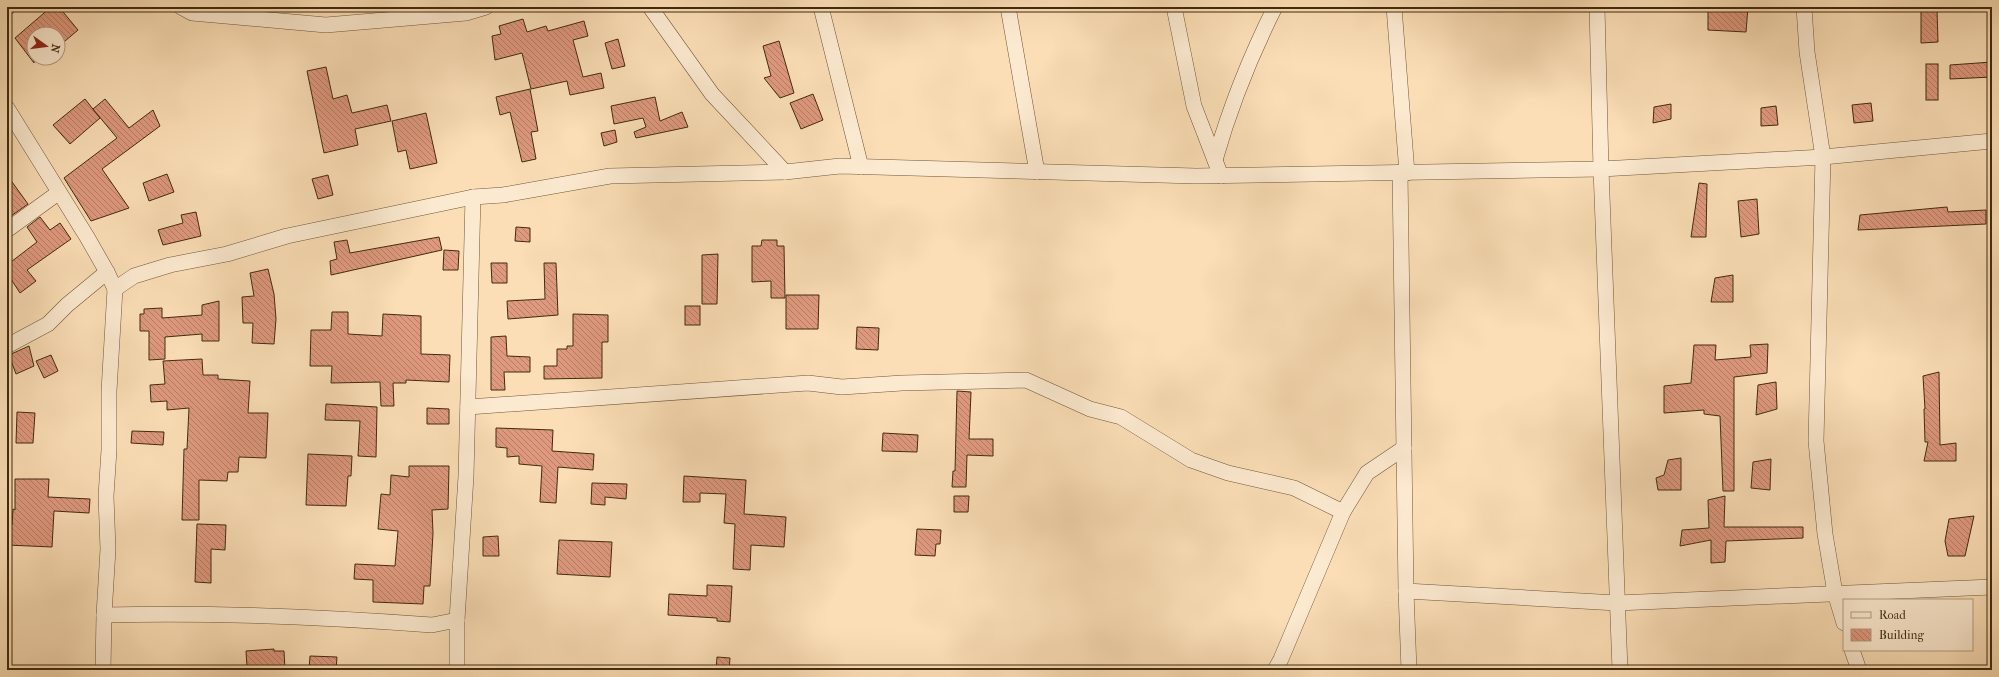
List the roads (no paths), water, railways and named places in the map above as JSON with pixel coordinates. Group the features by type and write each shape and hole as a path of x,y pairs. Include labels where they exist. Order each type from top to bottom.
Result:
{"street":[{"path":"181,7 192,13 326,25 466,13 486,7"},
{"path":"650,7 712,94 785,172"},
{"path":"821,7 861,167"},
{"path":"1008,7 1038,172"},
{"path":"1174,7 1194,106 1221,176"},
{"path":"1215,160 1235,94 1255,46 1275,7"},
{"path":"1394,7 1403,172 1404,448 1406,591 1409,670"},
{"path":"1597,7 1601,169 1620,670"},
{"path":"1804,7 1807,52 1823,157 1816,441 1825,534 1836,593 1843,620"},
{"path":"7,108 107,272 115,289 109,391 109,450 106,496 108,549 104,615 103,670"},
{"path":"115,289 134,276 170,265 227,254 287,236 473,197 503,195 610,176 785,172 840,166 1221,176 1601,169 1823,157 1992,141"},
{"path":"7,230 58,193"},
{"path":"457,670 457,620 468,407 473,197"},
{"path":"7,346 48,324 67,305 107,272"},
{"path":"468,407 808,383 842,387 902,383 1026,380 1090,409 1121,417 1191,460 1228,473 1294,488 1343,512"},
{"path":"1275,670 1343,512 1367,473 1404,448"},
{"path":"1406,591 1617,603 1992,587"},
{"path":"104,615 179,613 275,616 432,625 457,620"},
{"path":"1852,651 1859,670"}]}
